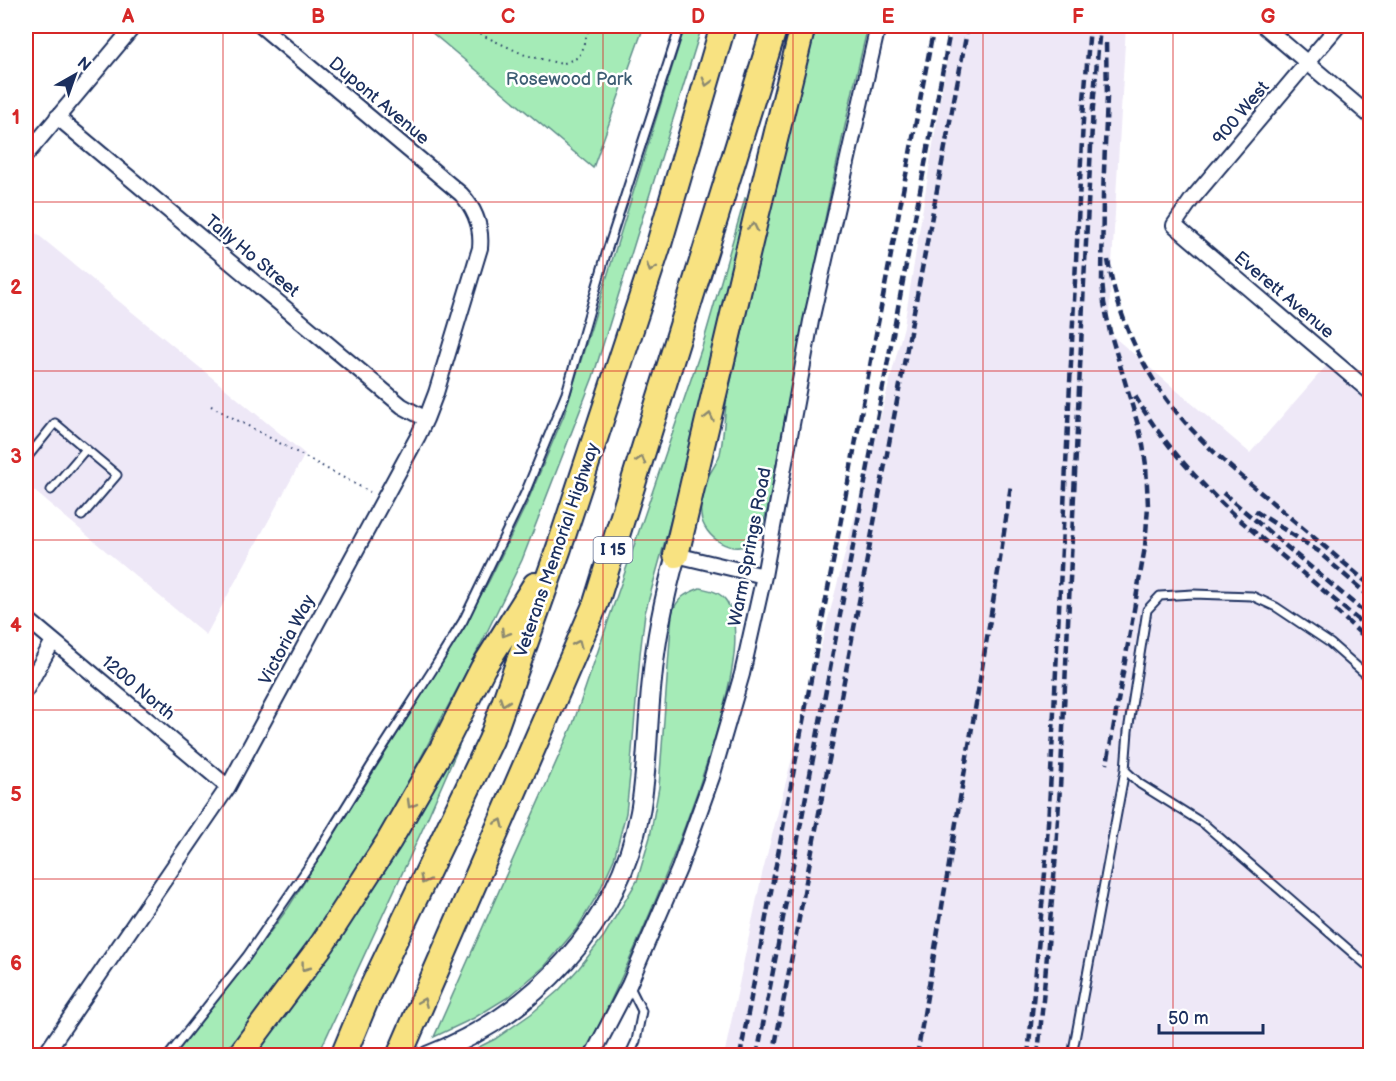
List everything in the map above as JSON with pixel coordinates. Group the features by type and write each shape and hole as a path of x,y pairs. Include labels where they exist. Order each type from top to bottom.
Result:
{"highway":[{"name":"Veterans Memorial Highway","path":"343,1056 367,998 491,740 559,548 659,244 723,26"},
{"name":"I 15","path":"399,1056 596,603 775,26"},
{"path":"676,555 803,26"},
{"path":"239,1056 323,944 389,841 443,747 483,668 559,548"}],"main road":[{"path":"433,1053 474,1034 505,1016 552,977 573,954 608,900 633,842 639,813 645,777 651,683 657,633 676,555"}],"street":[{"path":"26,155 134,26"},
{"name":"Dupont Avenue","path":"261,26 455,189 472,207"},
{"name":"Warm Springs Road","path":"592,1056 629,985 679,869 712,777 742,674 764,576 811,321 879,26"},
{"path":"1264,26 1371,116"},
{"name":"900 West","path":"1173,225 1191,199 1338,26"},
{"name":"Tally Ho Street","path":"57,117 402,406 426,419"},
{"name":"Victoria Way","path":"44,1056 228,787 426,419 480,248 480,231 472,207"},
{"name":"Everett Avenue","path":"1173,225 1371,392"},
{"path":"676,555 764,576"},
{"name":"1200 North","path":"26,618 228,787"},
{"path":"26,690 53,641"}],"lane":[{"path":"168,1056 247,956 313,860 463,621 525,493 566,393 606,254 680,26"},
{"path":"26,459 55,423 117,475 82,516"},
{"path":"51,490 86,449"},
{"path":"1072,1056 1125,770 1128,731 1147,610 1160,596 1193,594 1252,596 1276,607 1330,644 1371,678"},
{"path":"1125,770 1140,784 1204,824 1371,968"},
{"path":"629,985 642,1011 636,1041 629,1056"}],"path":[{"path":"471,26 484,36 525,55 562,64 579,57 590,26"},
{"path":"210,406 370,492"}],"shaded area":[{"path":"952,26 1126,26 1108,332 1250,453 1326,366 1370,404 1370,1055 724,1056 762,874 904,326"},
{"path":"26,225 305,454 206,635 26,484"}],"green space":[{"name":"Rosewood Park","path":"424,26 644,26 593,168"},
{"path":"685,26 702,26 593,377 522,560 484,638 399,799 345,891 287,973 225,1055 172,1056 288,908 448,653 489,581 527,503 564,415"},
{"path":"813,26 868,26 803,323 769,503 756,538 745,546 729,546 721,543 707,531 701,515 702,494 720,454 727,398"},
{"path":"745,198 753,202 702,408 645,613 626,813 614,859 599,892 578,927 545,966 510,996 474,1018 434,1037 573,724 702,347"},
{"path":"700,588 722,596 733,616 734,651 728,690 701,781 672,860 586,1053 584,1056 463,1055 495,1039 531,1014 559,990 604,936 637,881 650,837 659,787 672,613 683,597"},
{"path":"451,743 459,746 318,1055 256,1056 326,953"}],"railway":[{"path":"740,1056 934,26"},
{"path":"757,1056 951,26"},
{"path":"773,1056 968,26"},
{"path":"1028,1056 1045,873 1084,101 1090,26"},
{"path":"1038,1056 1061,771 1093,107 1100,26"},
{"path":"1106,43 1107,97 1102,281 1110,332 1143,445 1148,506 1145,547 1107,764"},
{"path":"1108,260 1113,285 1129,332 1152,377 1181,418 1225,462 1370,585"},
{"path":"1135,396 1168,444 1220,502 1370,630"},
{"path":"917,1056 1011,485"},
{"path":"1223,493 1370,617"},
{"path":"1255,511 1323,554"},
{"path":"1323,556 1370,597"},
{"path":"1335,610 1370,642"}]}
